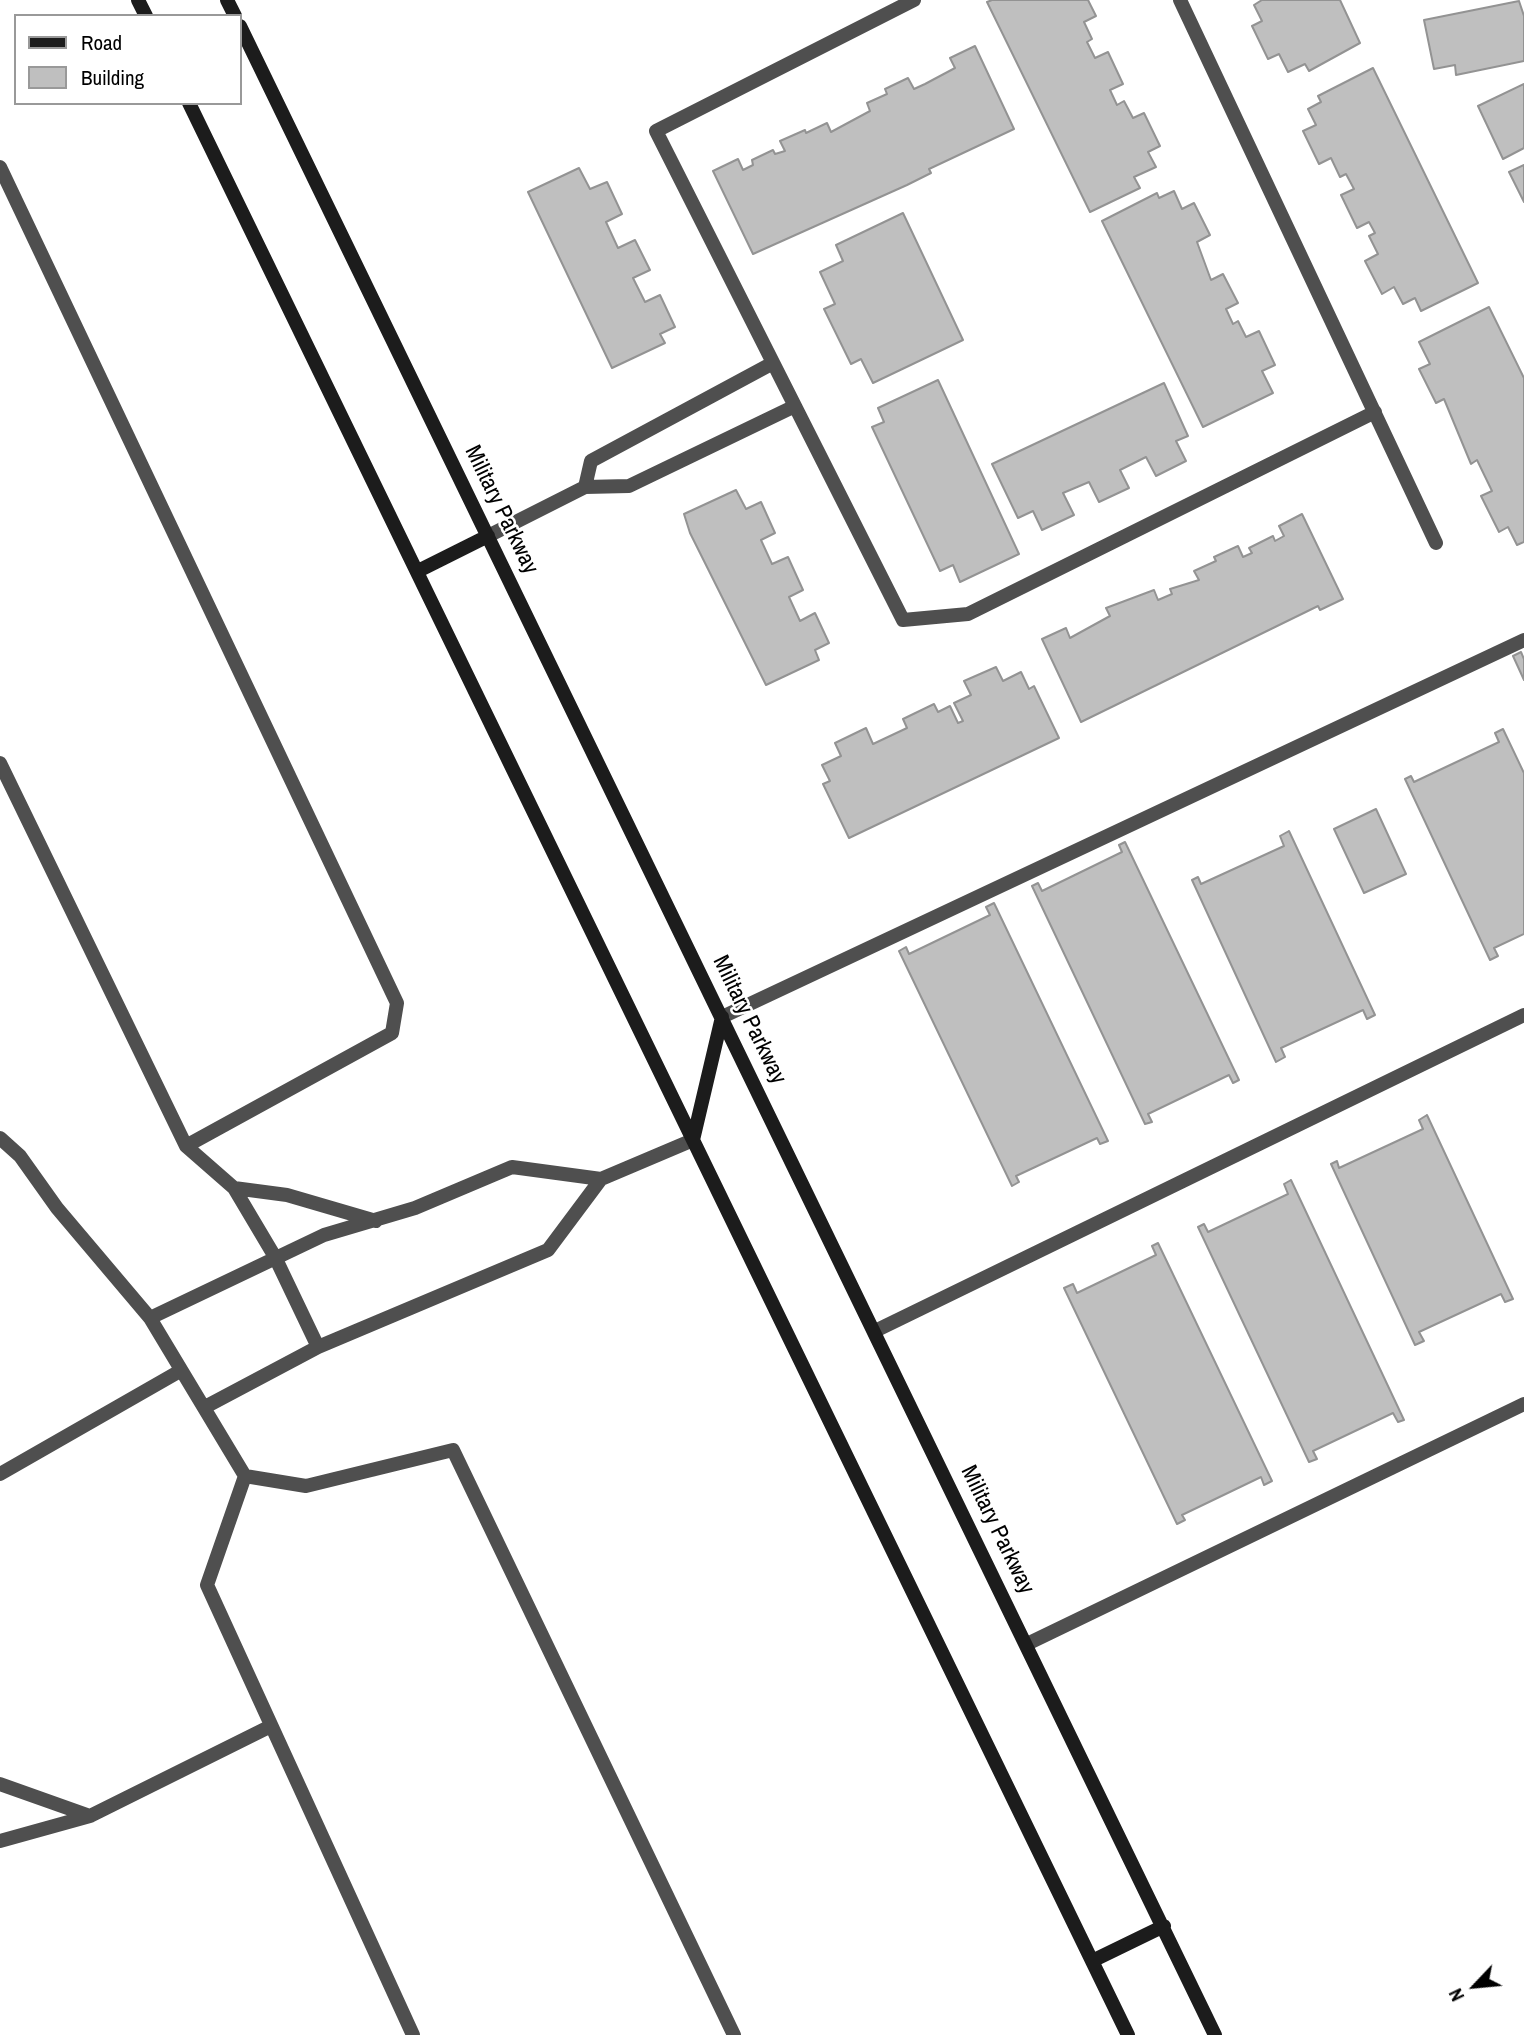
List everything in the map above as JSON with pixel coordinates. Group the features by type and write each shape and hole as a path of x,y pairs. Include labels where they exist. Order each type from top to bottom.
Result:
{"main road":[{"name":"Military Parkway","path":"242,30 1215,2035"},
{"path":"190,105 1128,2035"},
{"path":"418,571 488,536"},
{"path":"693,1140 722,1017"},
{"path":"1092,1961 1164,1926"}],"lane":[{"path":"914,0 656,131 903,621 968,614 1375,412"},
{"path":"1180,0 1436,543"},
{"path":"0,167 397,1003 392,1033 186,1146"},
{"path":"586,487 591,461 773,363"},
{"path":"488,536 586,487 629,486 795,406"},
{"path":"722,1017 1524,640"},
{"path":"0,763 186,1146 234,1188 275,1257 318,1347"},
{"path":"875,1331 1524,1015"},
{"path":"0,1138 20,1156 57,1208 150,1318 245,1476 207,1585 413,2035"},
{"path":"205,1407 318,1347 548,1251 601,1180 693,1140"},
{"path":"150,1318 324,1235 377,1221 512,1167 601,1180"},
{"path":"234,1188 287,1195 377,1221"},
{"path":"0,1475 180,1371"},
{"path":"1027,1644 1524,1404"},
{"path":"245,1476 306,1486 453,1450 734,2035"},
{"path":"0,1841 90,1816 271,1726"},
{"path":"0,1784 90,1816"}],"building":[{"path":"1088,0 1096,16 1084,22 1092,39 1087,42 1095,58 1108,52 1123,84 1110,90 1117,105 1124,101 1133,118 1144,113 1160,146 1148,152 1156,167 1134,177 1140,188 1090,212 987,2"},
{"path":"1262,0 1340,0 1360,43 1309,71 1305,64 1288,72 1279,54 1268,59 1252,26 1262,21 1254,5"},
{"path":"1519,1 1524,16 1524,61 1456,75 1455,65 1434,69 1424,20"},
{"path":"975,46 1014,129 929,169 931,173 907,185 753,254 713,171 738,159 743,170 753,165 752,160 773,150 775,154 785,151 780,141 805,130 806,133 827,123 831,132 870,111 867,103 887,94 885,89 908,78 914,89 925,84 955,68 950,58"},
{"path":"1373,68 1478,283 1421,311 1415,298 1403,304 1394,287 1382,294 1365,261 1378,254 1369,236 1375,233 1369,222 1357,228 1341,195 1354,189 1346,174 1340,177 1331,158 1319,164 1303,131 1316,125 1308,109 1321,102 1318,96"},
{"path":"1524,84 1524,148 1503,159 1478,106"},
{"path":"1524,165 1524,202 1509,172"},
{"path":"579,168 590,189 607,182 622,214 606,222 618,248 635,240 650,270 633,278 645,302 660,295 675,327 660,334 665,343 612,368 528,192"},
{"path":"1174,191 1182,209 1194,203 1210,235 1197,242 1211,280 1223,274 1238,303 1226,309 1233,324 1238,321 1246,337 1259,331 1275,365 1262,371 1273,393 1203,427 1102,221 1157,193 1159,198"},
{"path":"903,213 963,340 873,383 861,359 851,364 824,309 835,304 820,272 843,261 836,245"},
{"path":"1489,307 1524,378 1524,542 1517,545 1508,527 1499,532 1481,496 1492,491 1477,460 1471,464 1444,399 1436,403 1419,369 1430,364 1419,342"},
{"path":"938,380 1019,554 960,582 953,565 940,571 872,427 884,422 878,408"},
{"path":"1164,383 1188,436 1176,441 1186,461 1156,476 1146,457 1120,470 1129,488 1099,502 1089,482 1063,493 1074,515 1042,530 1033,511 1018,518 992,464"},
{"path":"736,490 746,509 761,502 775,533 761,540 772,564 788,557 803,590 789,597 800,621 815,613 829,643 815,650 819,660 766,685 690,533 684,514"},
{"path":"1302,514 1343,599 1320,610 1318,606 1081,722 1042,639 1066,628 1070,638 1110,616 1106,608 1154,590 1158,600 1172,594 1170,589 1199,580 1194,571 1216,561 1214,557 1238,546 1243,557 1252,553 1249,548 1273,536 1275,541 1284,536 1279,526"},
{"path":"1521,652 1524,659 1524,680 1513,656"},
{"path":"996,667 1003,681 1021,672 1029,689 1034,686 1059,738 849,838 823,784 830,781 822,765 841,756 835,743 866,728 873,744 907,728 903,719 934,704 938,712 950,706 958,723 963,721 954,703 971,695 964,681"},
{"path":"1503,729 1524,773 1524,934 1494,948 1498,956 1490,960 1405,779 1411,776 1414,782 1499,742 1495,733"},
{"path":"1376,809 1406,874 1364,893 1334,829"},
{"path":"1289,831 1375,1015 1367,1019 1363,1010 1281,1048 1285,1057 1276,1062 1192,880 1198,877 1201,884 1284,846 1280,836"},
{"path":"1125,842 1239,1080 1233,1083 1229,1075 1148,1114 1152,1122 1145,1124 1032,886 1038,883 1042,891 1122,852 1119,845"},
{"path":"994,903 1108,1141 1100,1144 1097,1138 1016,1176 1019,1182 1012,1186 899,951 906,947 909,954 990,915 986,907"},
{"path":"1427,1115 1513,1299 1505,1302 1501,1294 1419,1332 1424,1341 1415,1345 1331,1164 1337,1161 1339,1168 1423,1129 1419,1120"},
{"path":"1291,1180 1404,1420 1398,1422 1393,1413 1313,1451 1317,1459 1309,1462 1198,1227 1204,1224 1208,1232 1288,1194 1284,1184"},
{"path":"1158,1243 1272,1481 1264,1485 1261,1477 1182,1515 1185,1520 1177,1524 1064,1288 1073,1284 1077,1293 1156,1255 1152,1246"}]}
